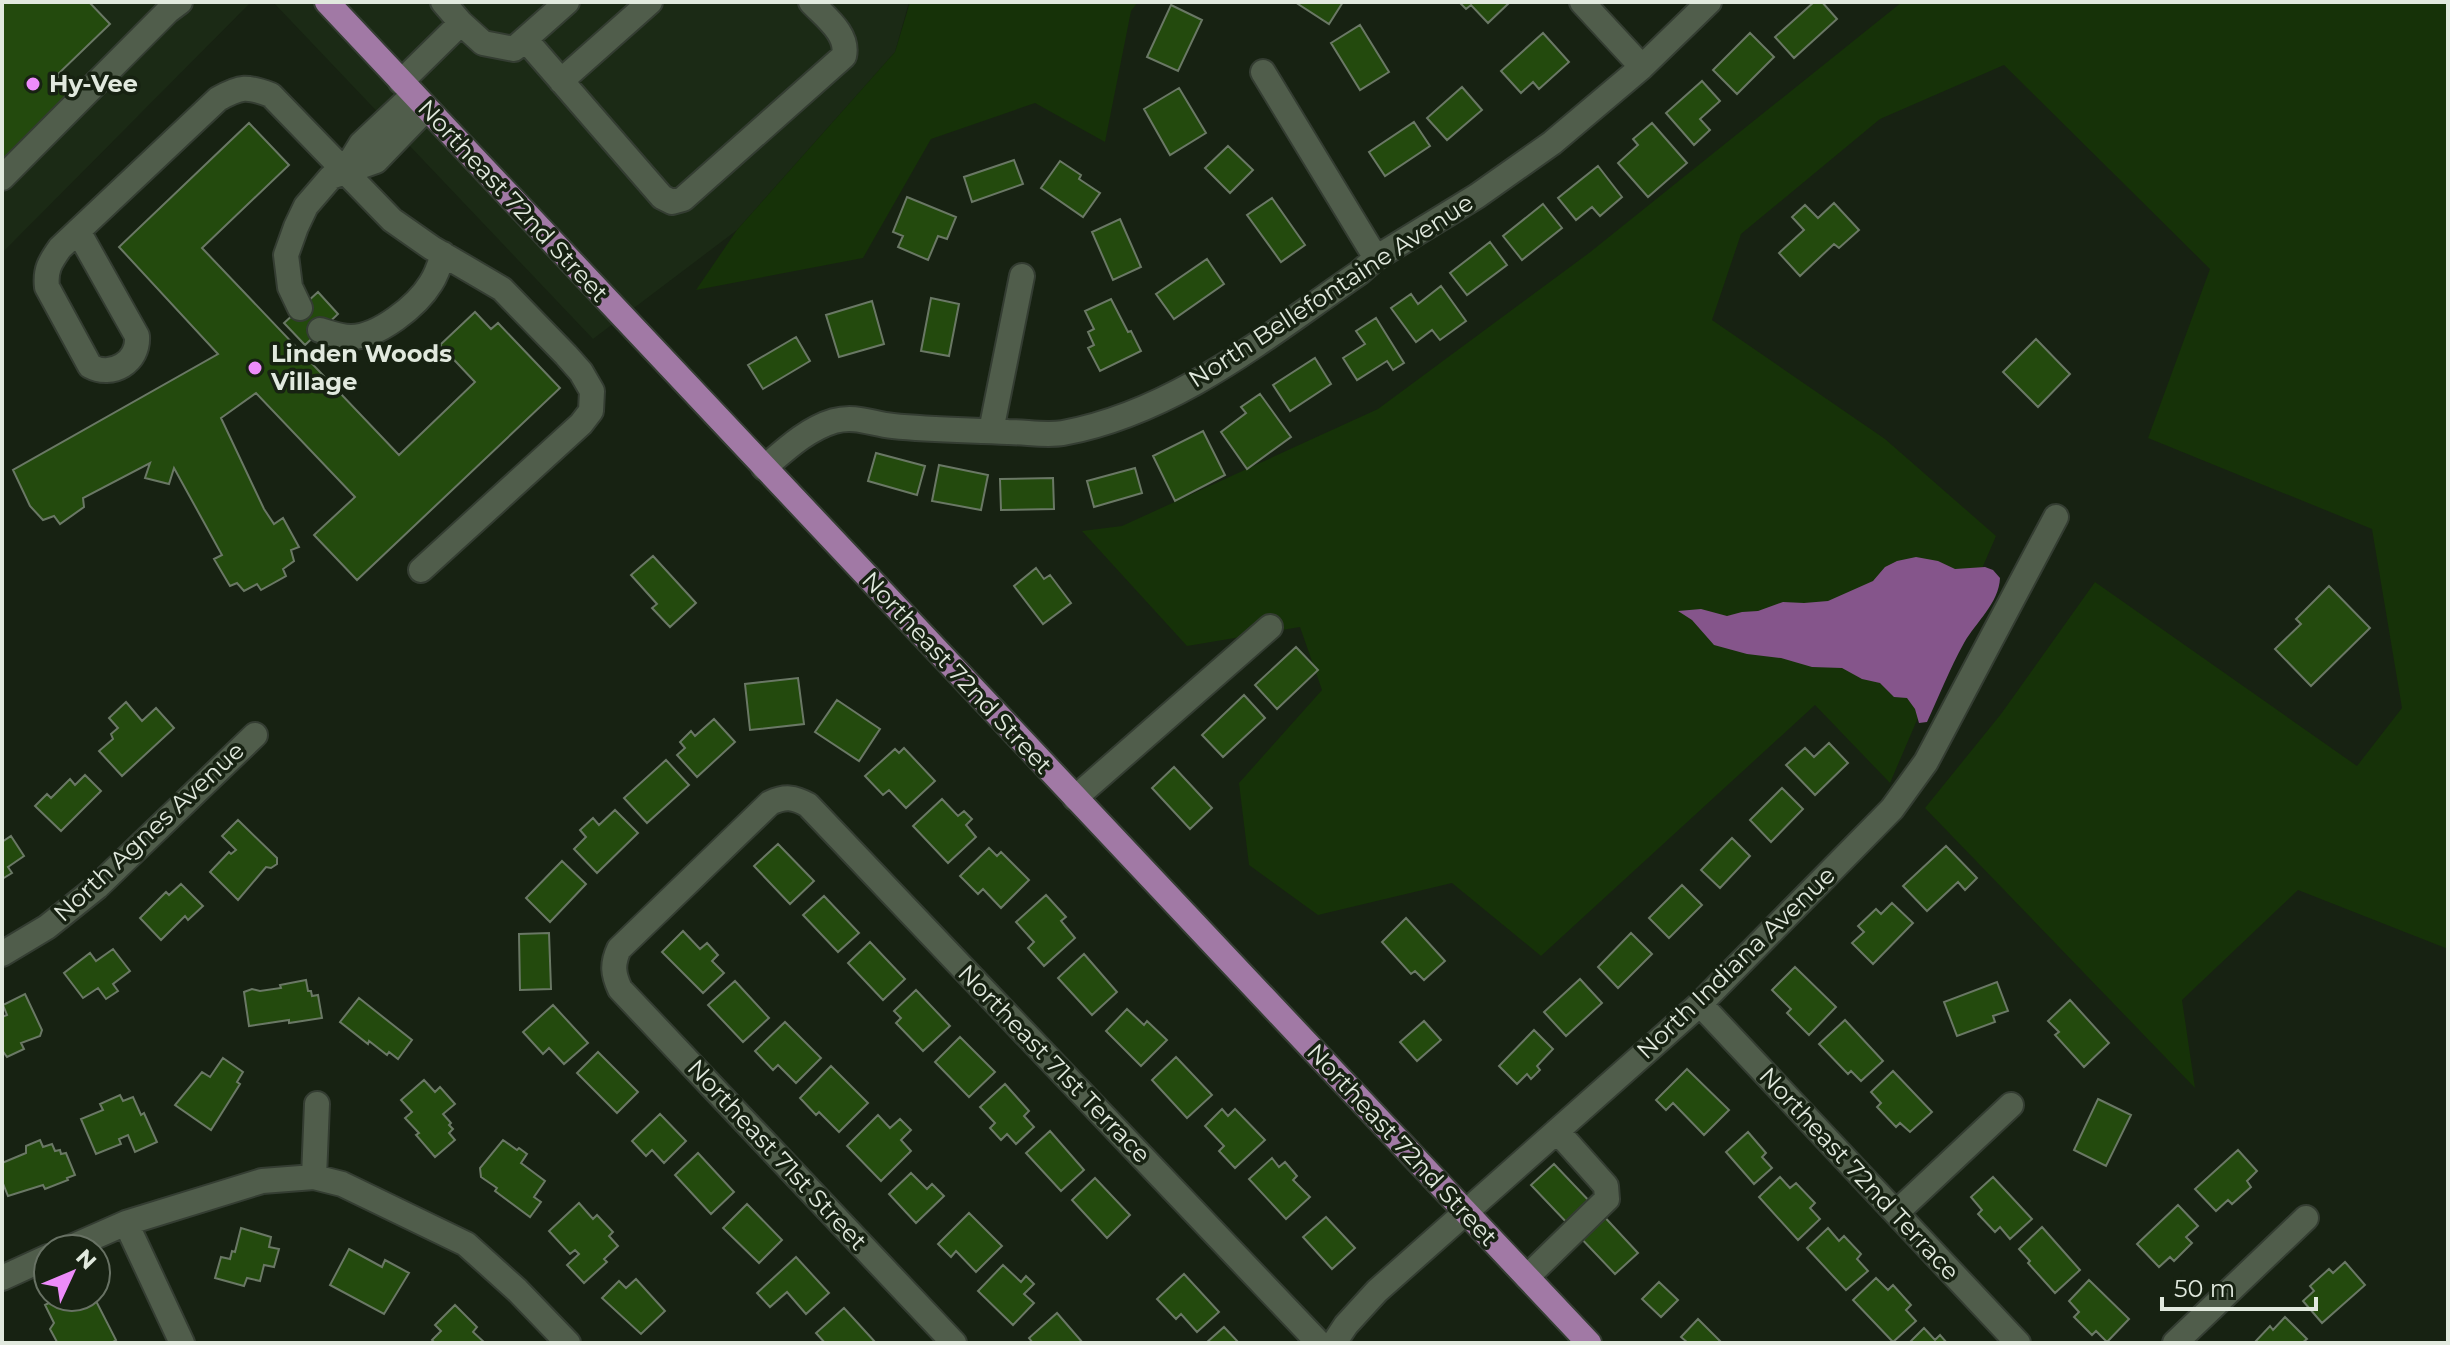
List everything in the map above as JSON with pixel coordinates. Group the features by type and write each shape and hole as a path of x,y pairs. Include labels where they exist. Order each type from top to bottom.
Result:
{"main road":[{"name":"Northeast 72nd Street","path":"327,2 1589,1343"}],"street":[{"path":"2,178 180,2"},
{"path":"443,2 483,43 514,49 567,2"},
{"path":"561,81 650,2"},
{"path":"525,39 662,197 672,202 683,199 844,56 846,47 843,38 811,2"},
{"path":"1582,2 1642,67"},
{"name":"North Bellefontaine Avenue","path":"764,468 806,435 835,421 862,418 888,425 1059,434 1106,423 1152,405 1218,371 1376,258 1477,196 1552,143 1642,67 1709,2"},
{"path":"300,308 290,287 286,255 306,206 331,177 376,161 413,95 461,23"},
{"path":"1263,72 1376,258"},
{"path":"78,231 137,336 135,354 123,366 109,371 90,366 47,287 45,274 50,262 78,231 218,99 230,92 251,87 271,95 392,220 502,289 581,372 592,391 591,411 581,424 421,570"},
{"path":"320,330 353,337 367,335 381,327 414,304 430,285 443,254"},
{"path":"991,431 1022,276"},
{"name":"North Indiana Avenue","path":"1334,1343 1377,1291 1700,1004 1892,809 1926,762 2056,517"},
{"path":"1075,798 1270,627"},
{"name":"North Agnes Avenue","path":"2,954 47,927 97,887 255,735"},
{"name":"Northeast 71st Terrace","path":"614,961 619,949 770,803 783,797 796,798 808,805 1319,1343"},
{"name":"Northeast 71st Street","path":"614,961 614,976 620,989 954,1343"},
{"name":"Northeast 72nd Terrace","path":"1700,1004 2018,1343"},
{"path":"314,1177 317,1104"},
{"path":"1896,1213 2011,1105"},
{"path":"1527,1277 1607,1199 1606,1186 1557,1131"},
{"path":"103,1233 126,1223 262,1181 314,1177 342,1184 466,1244 517,1290 568,1343"},
{"path":"2175,1343 2306,1218"},
{"path":"126,1223 182,1343"},
{"path":"2,1278 32,1264"}],"shaded area":[{"path":"2,2 251,2 2,253"},
{"path":"273,2 909,2 895,52 737,230 593,339"},
{"path":"1916,557 1938,561 1955,569 1985,567 2000,578 1996,596 1964,643 1927,722 1919,723 1915,709 1907,698 1894,697 1880,683 1862,679 1842,668 1812,667 1714,645 1692,620 1678,611 1701,609 1727,616 1758,611 1783,602 1828,601 1873,581 1885,567 1897,561"}],"green space":[{"path":"910,2 1138,2 1131,11 1105,142 1035,103 931,139 863,258 696,290 737,230 895,52"},
{"path":"1902,2 2448,2 2448,949 2298,890 2182,1000 2195,1088 1925,808 2001,714 2095,582 2357,766 2402,708 2372,529 2148,438 2210,269 2004,65 1880,119 1741,234 1712,320 1885,439 1996,536 1890,783 1815,705 1541,956 1452,883 1318,915 1249,865 1239,783 1322,690 1300,627 1187,646 1082,531 1122,526 1378,409 1589,253"}],"building":[{"name":"Hy-Vee","path":"2,2 89,2 110,24 57,75 73,93 2,160"},
{"path":"1295,2 1343,2 1329,24"},
{"path":"1459,2 1510,2 1488,23 1471,5 1466,9"},
{"path":"1814,2 1822,2 1837,19 1794,58 1775,37"},
{"path":"1171,5 1202,20 1178,71 1147,57"},
{"path":"1360,25 1389,72 1360,90 1331,43"},
{"path":"1543,33 1569,62 1539,89 1533,82 1521,93 1501,71"},
{"path":"1750,33 1774,57 1737,94 1713,70"},
{"path":"1702,81 1720,101 1700,119 1710,130 1694,145 1666,113"},
{"path":"1462,87 1482,110 1447,140 1427,118"},
{"path":"1179,88 1206,133 1170,155 1144,109"},
{"path":"1414,122 1430,146 1385,176 1369,152"},
{"name":"Linden Woods Village","path":"249,123 289,165 202,248 399,455 475,382 440,345 475,312 491,329 498,323 560,388 357,580 314,535 355,497 256,393 221,418 264,509 274,524 283,518 299,547 291,550 294,561 283,569 286,576 261,590 257,584 244,591 237,583 230,586 214,559 222,555 174,468 169,484 145,478 150,463 83,498 84,507 60,524 54,516 43,520 30,506 13,470 218,354 119,247"},
{"path":"1652,123 1687,163 1648,197 1618,163 1638,145 1633,139"},
{"path":"1228,146 1253,170 1230,193 1205,168"},
{"path":"1014,160 1023,184 972,202 964,177"},
{"path":"1060,161 1100,193 1083,217 1041,188"},
{"path":"1598,166 1622,197 1600,216 1592,207 1576,220 1558,198"},
{"path":"907,197 956,217 947,239 938,236 928,260 898,247 903,236 893,232"},
{"path":"1272,198 1305,245 1281,262 1247,215"},
{"path":"1834,203 1859,230 1839,248 1834,244 1800,276 1779,253 1804,230 1792,217 1805,205 1818,218"},
{"path":"1543,204 1562,228 1522,260 1503,236"},
{"path":"1120,219 1141,267 1113,280 1092,232"},
{"path":"1490,242 1507,265 1467,295 1450,273"},
{"path":"1207,259 1224,284 1174,319 1156,294"},
{"path":"1441,286 1466,321 1440,340 1432,330 1416,342 1391,308 1411,294 1418,304"},
{"path":"318,292 338,314 305,345 284,323"},
{"path":"931,298 959,304 949,356 921,351"},
{"path":"1111,299 1141,351 1100,371 1088,348 1094,345 1088,332 1094,329 1085,311"},
{"path":"872,301 884,344 839,357 826,315"},
{"path":"1376,318 1404,363 1393,370 1387,361 1357,380 1343,358 1365,344 1356,331"},
{"path":"796,337 810,361 763,389 748,365"},
{"path":"2036,339 2070,374 2038,407 2003,372"},
{"path":"1315,358 1331,384 1290,411 1273,385"},
{"path":"1260,394 1291,437 1247,469 1221,432 1246,413 1241,407"},
{"path":"1203,431 1225,475 1175,501 1153,456"},
{"path":"876,453 925,466 917,495 868,481"},
{"path":"939,465 988,475 981,510 932,501"},
{"path":"1135,468 1142,493 1094,507 1087,481"},
{"path":"1053,478 1054,509 1001,510 1000,479"},
{"path":"653,556 696,603 670,627 652,608 657,604 631,575"},
{"path":"1036,568 1044,579 1050,575 1071,603 1043,624 1014,586"},
{"path":"2329,586 2370,628 2311,686 2275,649 2301,624 2296,619"},
{"path":"1296,647 1318,670 1277,709 1255,685"},
{"path":"798,678 804,724 750,730 745,684"},
{"path":"1244,695 1265,718 1223,757 1202,735"},
{"path":"837,700 880,729 859,761 815,732"},
{"path":"126,702 142,721 156,708 174,728 122,776 99,751 113,739 111,734 118,728 109,718"},
{"path":"714,719 735,742 697,777 677,755 685,748 680,742 691,731 695,736"},
{"path":"1829,743 1848,763 1815,795 1786,765 1805,748 1814,757"},
{"path":"904,748 935,781 906,808 889,790 883,795 865,776 895,749 899,753"},
{"path":"666,760 689,785 647,823 624,798"},
{"path":"1174,767 1212,808 1190,829 1152,788"},
{"path":"85,775 101,791 61,831 35,806 47,794 51,798 70,779 75,785"},
{"path":"1782,788 1803,809 1771,842 1750,820"},
{"path":"942,799 958,816 964,811 972,819 966,825 976,837 948,863 913,826"},
{"path":"615,810 638,833 597,873 574,849 586,837 580,830 593,818 599,825"},
{"path":"238,820 277,858 277,864 266,867 238,900 210,872 229,852 231,854 236,850 222,836"},
{"path":"11,836 24,856 8,867 12,873 2,879 2,842"},
{"path":"1732,838 1750,856 1720,888 1701,870"},
{"path":"778,844 814,881 790,904 754,866"},
{"path":"1946,846 1977,878 1965,890 1958,882 1927,911 1903,886"},
{"path":"989,848 997,856 1001,852 1029,880 1001,908 983,889 978,894 960,876"},
{"path":"562,861 586,884 550,922 526,898"},
{"path":"181,884 203,906 188,920 185,916 161,940 140,918 166,892 169,895"},
{"path":"1682,885 1702,905 1669,938 1649,918"},
{"path":"1046,895 1066,917 1061,921 1075,938 1044,966 1028,948 1034,942 1016,922"},
{"path":"824,896 859,933 838,952 803,915"},
{"path":"1892,903 1913,923 1873,964 1852,943 1864,932 1858,926 1876,909 1881,914"},
{"path":"1406,918 1445,961 1424,980 1415,971 1411,974 1382,942"},
{"path":"683,931 700,949 707,943 718,955 712,961 724,973 703,993 662,952"},
{"path":"549,933 551,989 520,990 519,934"},
{"path":"1631,933 1652,954 1618,988 1598,967"},
{"path":"870,942 905,979 883,1000 848,963"},
{"path":"113,949 130,971 113,984 118,991 106,999 98,988 83,998 64,973 90,953 96,961"},
{"path":"1084,954 1117,992 1092,1015 1058,978"},
{"path":"1795,967 1836,1007 1809,1035 1787,1013 1791,1009 1772,990"},
{"path":"1580,979 1602,1003 1566,1036 1544,1012"},
{"path":"306,980 312,996 318,995 322,1018 249,1026 244,992 281,988 280,985"},
{"path":"735,981 769,1018 743,1042 708,1005"},
{"path":"1997,982 2008,1011 1993,1016 1995,1022 1957,1036 1944,1002"},
{"path":"916,990 950,1026 923,1051 896,1023 901,1018 894,1011"},
{"path":"25,994 42,1030 40,1036 21,1043 24,1049 7,1057 2,1050 2,1017 7,1015 3,1005"},
{"path":"359,998 412,1040 398,1059 389,1052 387,1055 369,1041 368,1044 340,1022"},
{"path":"2070,1000 2109,1043 2084,1067 2055,1035 2059,1032 2048,1021"},
{"path":"553,1005 588,1043 564,1064 549,1048 543,1054 523,1032"},
{"path":"1127,1009 1144,1025 1147,1021 1167,1040 1141,1066 1106,1031"},
{"path":"1845,1020 1883,1061 1861,1081 1851,1071 1848,1074 1819,1044"},
{"path":"1424,1021 1441,1040 1417,1061 1400,1042"},
{"path":"785,1022 821,1058 796,1083 778,1065 773,1070 755,1051"},
{"path":"1534,1030 1553,1049 1537,1066 1540,1070 1531,1079 1527,1074 1517,1084 1499,1066"},
{"path":"960,1037 995,1072 969,1097 935,1062"},
{"path":"598,1052 638,1092 617,1113 577,1073"},
{"path":"1176,1057 1212,1095 1187,1118 1152,1080"},
{"path":"223,1058 243,1072 237,1082 240,1084 211,1130 175,1105 202,1072 210,1077"},
{"path":"831,1066 868,1103 839,1132 800,1098"},
{"path":"1687,1069 1729,1110 1704,1135 1673,1103 1666,1110 1656,1100"},
{"path":"1893,1071 1932,1112 1910,1132 1900,1123 1896,1127 1877,1107 1881,1103 1871,1092"},
{"path":"424,1080 435,1092 440,1087 455,1104 443,1114 451,1123 449,1125 453,1129 449,1133 455,1140 435,1157 405,1118 412,1112 401,1100"},
{"path":"1005,1084 1029,1111 1024,1116 1034,1127 1016,1144 1007,1134 1001,1140 990,1128 995,1123 980,1107"},
{"path":"120,1095 123,1101 133,1097 157,1142 135,1152 128,1135 119,1139 121,1144 96,1154 81,1119 103,1110 100,1104"},
{"path":"2098,1099 2131,1115 2106,1166 2074,1150"},
{"path":"1222,1109 1228,1116 1235,1109 1265,1140 1235,1168 1219,1151 1224,1146 1205,1126"},
{"path":"660,1114 686,1141 664,1163 652,1150 646,1156 632,1141"},
{"path":"878,1115 890,1128 900,1119 911,1130 901,1140 911,1151 881,1181 847,1146"},
{"path":"1050,1131 1084,1170 1061,1191 1026,1153"},
{"path":"1748,1132 1766,1153 1762,1157 1772,1168 1754,1184 1726,1152"},
{"path":"40,1140 43,1147 52,1144 55,1151 66,1153 75,1175 45,1189 43,1185 8,1196 2,1181 2,1163 26,1153 26,1146"},
{"path":"503,1140 527,1154 521,1163 545,1181 534,1197 541,1202 530,1217 481,1177 480,1168"},
{"path":"2238,1150 2257,1171 2247,1181 2251,1187 2232,1204 2228,1200 2216,1211 2195,1189"},
{"path":"698,1153 734,1192 711,1214 675,1175"},
{"path":"1272,1158 1279,1167 1285,1162 1297,1176 1293,1180 1310,1197 1286,1219 1249,1179"},
{"path":"1554,1164 1593,1205 1570,1226 1531,1185"},
{"path":"911,1173 927,1189 932,1184 944,1196 916,1223 889,1194"},
{"path":"1780,1177 1790,1188 1796,1183 1815,1203 1810,1208 1820,1219 1798,1240 1759,1197"},
{"path":"1993,1177 2032,1219 2010,1239 2000,1227 1995,1232 1978,1214 1982,1210 1971,1197"},
{"path":"1095,1178 1130,1215 1107,1238 1072,1200"},
{"path":"579,1203 593,1219 597,1215 613,1232 609,1236 618,1246 604,1259 607,1262 584,1283 567,1265 579,1254 575,1250 570,1254 549,1231"},
{"path":"747,1204 782,1240 759,1263 723,1228"},
{"path":"2178,1205 2198,1226 2186,1237 2192,1243 2174,1261 2170,1257 2159,1267 2137,1244"},
{"path":"1599,1211 1638,1253 1615,1274 1576,1233"},
{"path":"969,1213 1002,1246 976,1272 956,1251 951,1257 938,1244"},
{"path":"1326,1217 1355,1248 1332,1269 1303,1237"},
{"path":"2042,1227 2080,1270 2055,1293 2019,1249"},
{"path":"241,1228 271,1237 269,1247 279,1249 274,1267 264,1265 260,1281 247,1278 244,1286 215,1278 221,1257 230,1259 232,1251 235,1252"},
{"path":"1828,1228 1839,1241 1844,1236 1861,1254 1857,1259 1868,1271 1846,1290 1807,1248"},
{"path":"349,1249 382,1267 385,1260 409,1273 384,1314 330,1285"},
{"path":"796,1257 829,1293 806,1314 787,1292 770,1307 757,1293"},
{"path":"2345,1262 2365,1285 2322,1323 2303,1301 2314,1291 2310,1286 2329,1269 2333,1273"},
{"path":"1003,1265 1021,1282 1026,1276 1034,1284 1024,1294 1034,1303 1013,1325 978,1291"},
{"path":"1184,1274 1219,1312 1197,1332 1181,1314 1176,1319 1157,1299"},
{"path":"1876,1278 1888,1290 1893,1285 1911,1305 1906,1310 1916,1321 1893,1342 1853,1300"},
{"path":"636,1279 665,1311 641,1334 602,1298 619,1281 626,1288"},
{"path":"2089,1280 2129,1319 2107,1342 2096,1331 2092,1335 2074,1317 2079,1312 2069,1301"},
{"path":"1659,1282 1678,1300 1661,1317 1642,1299"},
{"path":"455,1305 477,1327 473,1332 485,1343 435,1343 432,1340 441,1331 435,1325"},
{"path":"844,1308 876,1343 825,1343 816,1333"},
{"path":"49,1313 102,1313 116,1340 111,1343 57,1342 50,1329 54,1323"},
{"path":"1057,1313 1083,1343 1033,1343 1029,1338"},
{"path":"2285,1317 2307,1339 2302,1343 2254,1343 2270,1326 2273,1330"},
{"path":"1698,1319 1722,1343 1688,1343 1681,1337"},
{"path":"1224,1327 1239,1343 1206,1343"},
{"path":"1924,1328 1935,1340 1940,1335 1947,1343 1909,1343"}],"place":[{"name":"Hy-Vee","path":"33,84"},
{"name":"Linden Woods Village","path":"255,368"}]}
